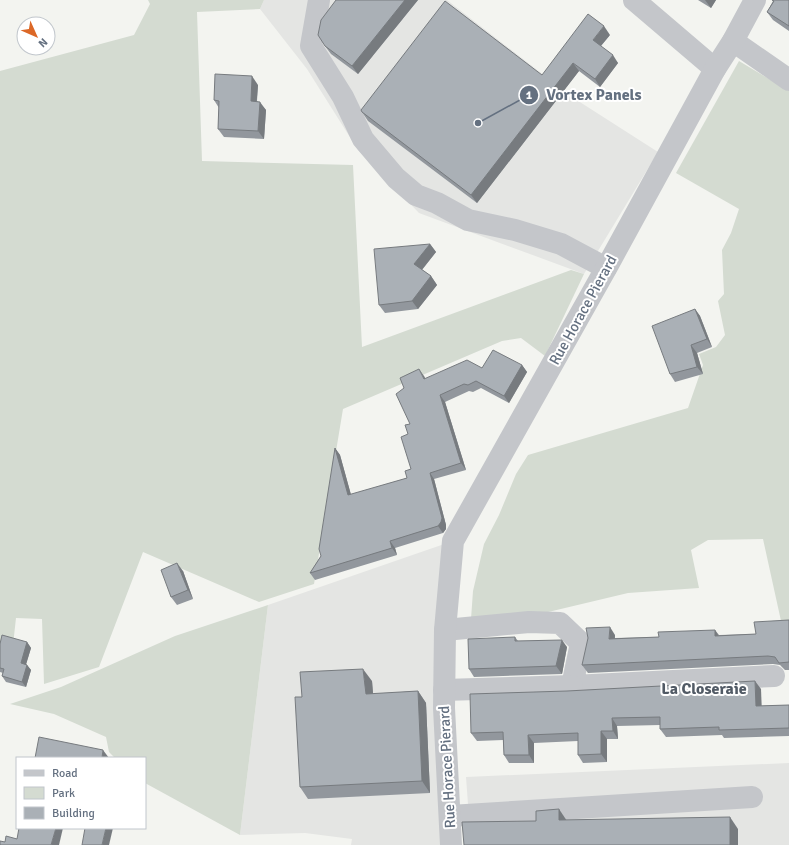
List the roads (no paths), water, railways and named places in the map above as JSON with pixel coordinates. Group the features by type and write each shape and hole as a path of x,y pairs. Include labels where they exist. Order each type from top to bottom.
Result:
{"street":[{"path":"319,0 311,46 343,97 363,139 396,178 416,195 437,203 468,220 515,230 561,244 606,268"},
{"path":"634,0 715,69"},
{"name":"Rue Horace Pierard","path":"451,845 444,708 444,630 453,541 606,268 715,69 733,41 755,0"},
{"path":"733,41 789,80"},
{"path":"444,630 529,622 560,622 581,643 572,686"},
{"name":"Rue Horace Pierard","path":"444,690 572,686 774,676"},
{"path":"450,816 752,797"}],"place":[{"name":"Vortex Panels","path":"478,123"}],"district":[{"name":"La Closeraie","path":"704,688"}]}
